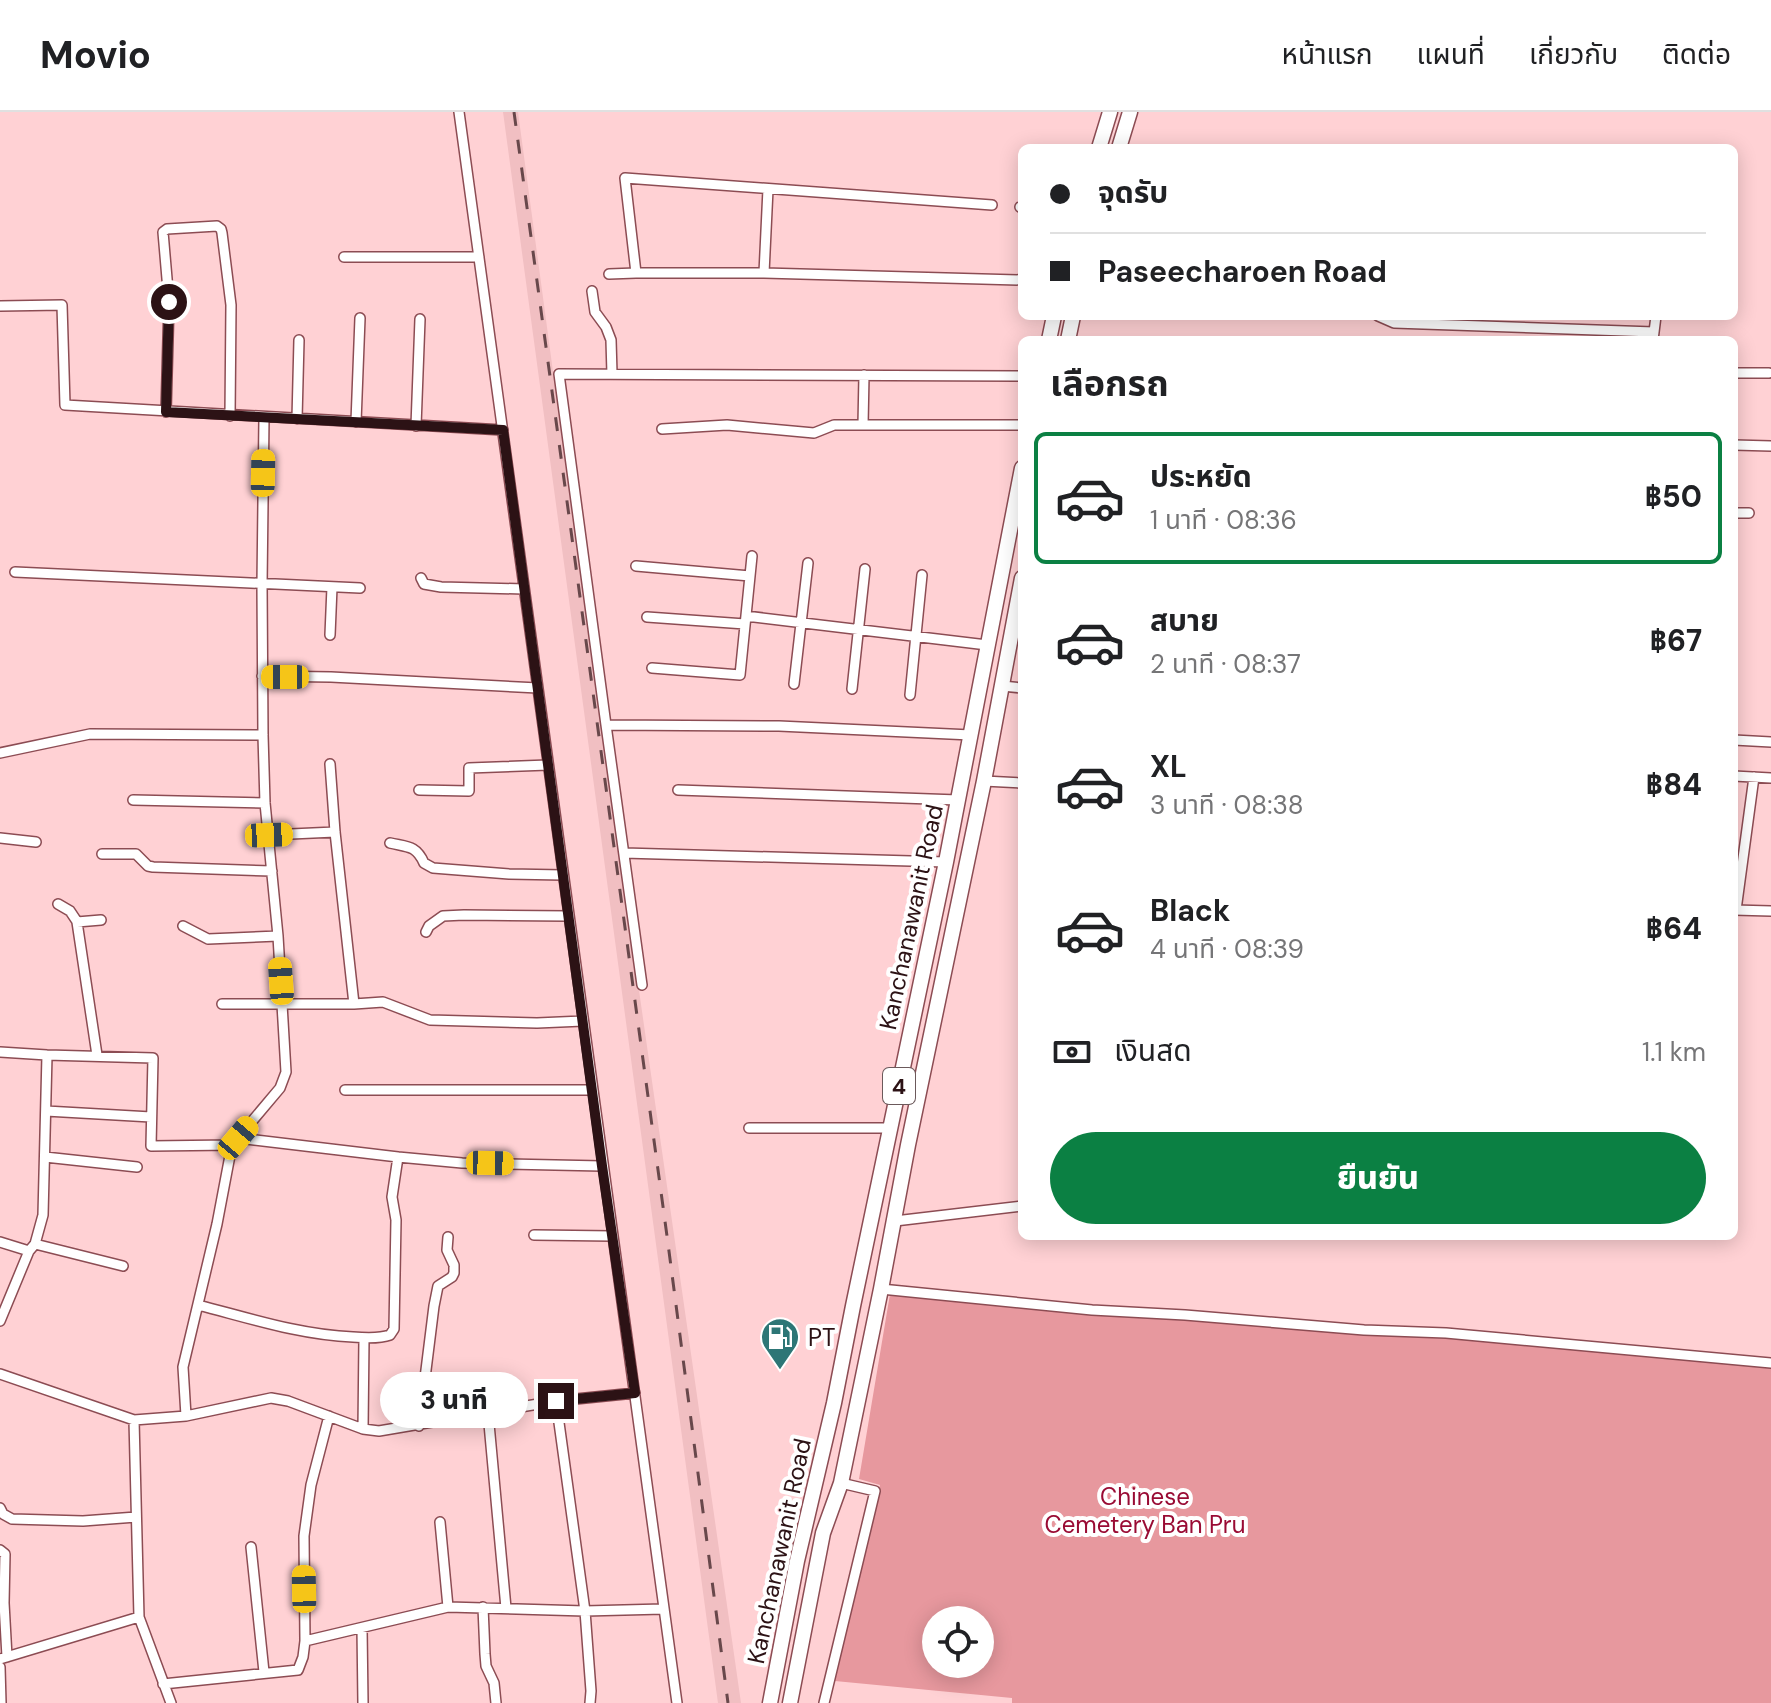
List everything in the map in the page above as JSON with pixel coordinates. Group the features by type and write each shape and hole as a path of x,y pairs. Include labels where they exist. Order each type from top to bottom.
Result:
{"highway":[{"path":"1100,144 1110,112"},
{"path":"1120,144 1130,112"},
{"name":"Kanchanawanit Road","path":"770,1703 797,1561 834,1403 946,862 1018,488"},
{"name":"Kanchanawanit Road","path":"790,1703 823,1533 841,1483 1018,600"},
{"path":"797,1561 818,1565"}],"street":[{"path":"459,112 677,1703"},
{"path":"636,273 625,178 992,205"},
{"path":"764,273 768,189"},
{"path":"166,412 169,302 163,232 167,229 217,226 221,231 231,305 230,416"},
{"path":"344,257 479,257"},
{"path":"609,274 764,273 1018,280"},
{"path":"592,291 595,312 611,340 612,374"},
{"path":"0,306 62,305 65,405 503,430"},
{"path":"356,422 360,318"},
{"path":"416,426 420,319"},
{"path":"1387,320 1394,323 1654,336"},
{"path":"297,419 299,340"},
{"path":"1738,373 1769,373"},
{"path":"642,985 559,374 1018,376"},
{"path":"863,425 864,375"},
{"path":"186,1416 183,1367 235,1142 276,1093 285,1077 283,1004 265,803 262,676 264,417"},
{"path":"662,429 727,425 814,433 834,425 1018,425"},
{"path":"1738,445 1771,446"},
{"path":"1738,513 1749,513"},
{"path":"652,668 740,675 752,556"},
{"path":"794,684 808,563"},
{"path":"636,566 750,576"},
{"path":"852,689 865,569"},
{"path":"15,572 360,588"},
{"path":"910,695 922,575"},
{"path":"421,578 424,584 441,587 524,589"},
{"path":"330,635 332,587"},
{"path":"647,617 801,623 987,645"},
{"path":"262,676 538,688"},
{"path":"1002,686 1018,688"},
{"path":"606,725 779,726 971,735"},
{"path":"0,753 90,734 263,735"},
{"path":"1738,740 1771,742"},
{"path":"330,764 354,1004"},
{"path":"419,790 469,791 469,768 548,765"},
{"path":"1738,776 1771,778"},
{"path":"1738,889 1754,777"},
{"path":"984,781 1018,783"},
{"path":"678,790 958,800"},
{"path":"133,800 265,803"},
{"path":"269,835 335,832"},
{"path":"0,838 36,842"},
{"path":"390,843 415,849 424,863 433,868 563,875"},
{"path":"624,853 946,862"},
{"path":"102,854 136,854 153,867 272,871"},
{"path":"58,904 70,911 78,923 97,1055"},
{"path":"1738,910 1771,911"},
{"path":"426,932 443,916 568,916"},
{"path":"78,923 101,920"},
{"path":"183,926 208,939 278,936"},
{"path":"222,1004 385,1002 424,1019 437,1021 583,1021"},
{"path":"0,1052 153,1058 151,1146 235,1142 462,1163 602,1166"},
{"path":"0,1321 43,1215 47,1055"},
{"path":"345,1090 592,1090"},
{"path":"46,1111 151,1117"},
{"path":"749,1128 889,1128"},
{"path":"45,1157 137,1167"},
{"path":"198,1305 314,1334 364,1338 385,1337 394,1331 396,1220 392,1197 398,1157"},
{"path":"895,1221 1018,1206"},
{"path":"534,1235 612,1236"},
{"path":"419,1426 438,1286 454,1273 447,1250 448,1237"},
{"path":"0,1242 123,1266"},
{"path":"881,1289 1092,1310 1446,1333 1771,1363"},
{"path":"363,1429 364,1338"},
{"path":"0,1374 134,1420 186,1416 271,1398 288,1401 363,1429 379,1431 556,1401 635,1393"},
{"path":"556,1401 585,1611 590,1703"},
{"path":"488,1413 506,1608"},
{"path":"163,1684 298,1670 305,1641 304,1536 311,1485 329,1416"},
{"path":"134,1420 139,1617 171,1703"},
{"path":"824,1703 875,1491 841,1483"},
{"path":"1,1513 12,1519 83,1521 136,1517"},
{"path":"440,1522 448,1607"},
{"path":"251,1547 264,1672"},
{"path":"0,1550 5,1554 4,1658 139,1617"},
{"path":"305,1641 448,1607 585,1611 663,1609"},
{"path":"483,1607 486,1666 494,1683 496,1703"},
{"path":"362,1628 363,1703"},
{"path":"0,1667 1,1703"}],"shaded area":[{"path":"503,112 518,112 594,676 741,1703 718,1703"}],"green space":[{"name":"Chinese Cemetery Ban Pru","path":"890,1294 1274,1327 1446,1337 1771,1366 1771,1703 1012,1703 1012,1698 835,1681 880,1485 859,1479"}],"railway":[{"path":"514,112 728,1703"}],"place":[{"name":"PT","path":"780,1371"}],"route":[{"path":"169,302 166,412 503,430 635,1393 556,1401"}]}
